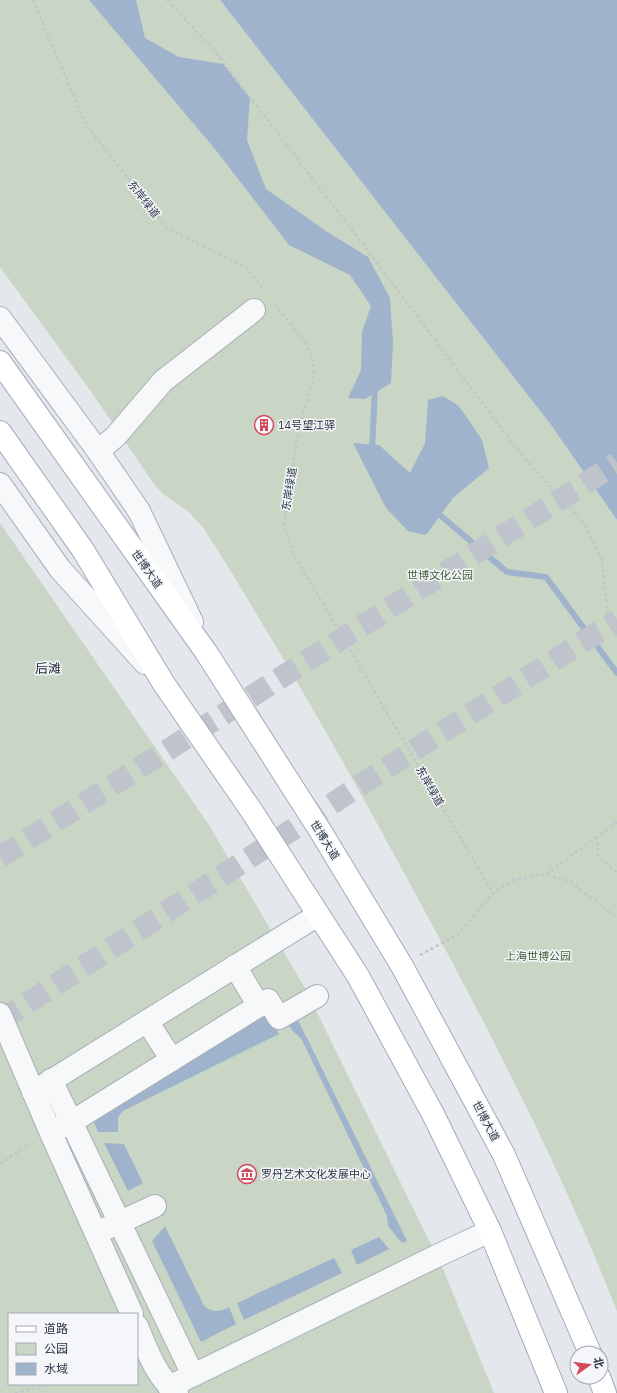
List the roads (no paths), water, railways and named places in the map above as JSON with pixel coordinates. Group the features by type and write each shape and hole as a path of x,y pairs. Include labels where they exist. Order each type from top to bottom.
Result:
{"main road":[{"name":"世博大道","path":"0,362 206,652 317,826 402,966 504,1155 540,1234 587,1345"},
{"path":"0,432 83,550 164,684 251,810 365,989 434,1116 490,1231 556,1393"}],"street":[{"path":"98,452 115,438 163,381 264,301"},
{"path":"0,318 98,452 139,511 206,652"},
{"path":"0,484 60,569 164,684"},
{"path":"42,1086 318,915"},
{"path":"235,966 259,1006"},
{"path":"50,1131 70,1123 268,1000 279,1018 317,996"},
{"path":"0,1014 42,1086 70,1123 193,1375"},
{"path":"147,1021 172,1060"},
{"path":"42,1086 50,1131 132,1313"},
{"path":"96,1234 155,1206"},
{"path":"138,1328 158,1371 173,1390 193,1375 490,1231"}],"water":[{"path":"89,0 136,0 145,38 179,57 223,64 250,98 247,140 266,189 326,231 368,257 390,298 393,343 391,383 365,399 348,398 361,370 362,332 371,306 350,275 289,245 215,149"},
{"path":"220,0 617,0 617,520 551,425"},
{"path":"443,396 459,406 482,440 489,468 453,498 426,535 408,531 386,508 353,443 379,445 410,473 425,443 428,400"},
{"path":"267,1011 279,1034 123,1111 118,1117 118,1132 98,1132 92,1118"},
{"path":"298,1020 407,1241 402,1243 388,1226 387,1216 302,1040 289,1025"},
{"path":"104,1143 124,1144 143,1183 128,1191"},
{"path":"165,1226 204,1306 213,1311 222,1310 229,1307 236,1324 201,1342 152,1241"},
{"path":"379,1237 389,1249 357,1265 351,1250"},
{"path":"334,1258 342,1273 244,1320 237,1303"}],"waterway":[{"path":"372,452 375,386"},
{"path":"434,510 507,572 546,577 617,673"}],"tunnel":[{"path":"0,857 617,463"},
{"path":"0,1021 411,752 617,620"}],"place":[{"name":"14号望江驿","path":"264,425"},
{"name":"罗丹艺术文化发展中心","path":"247,1174"}],"district":[{"name":"后滩","path":"48,668"}],"park label":[{"name":"世博文化公园","path":"440,575"},
{"name":"上海世博公园","path":"538,956"}]}
